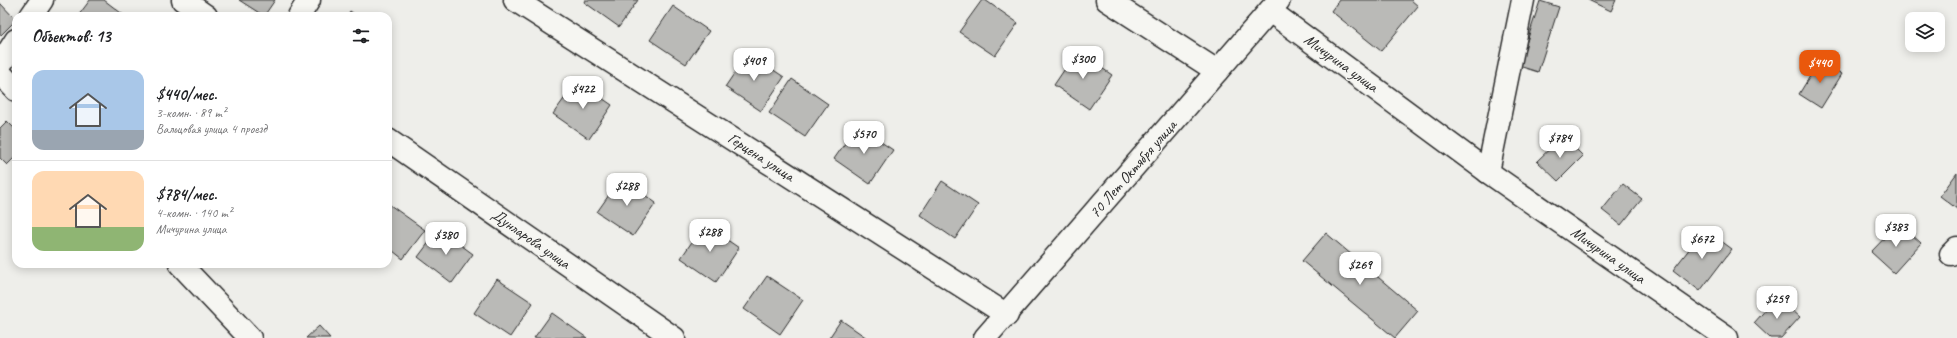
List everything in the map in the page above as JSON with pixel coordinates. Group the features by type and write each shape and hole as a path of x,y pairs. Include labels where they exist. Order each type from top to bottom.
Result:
{"street":[{"path":"34,12 42,0"},
{"path":"183,0 200,12"},
{"path":"302,12 309,0"},
{"name":"Герцена улица","path":"514,0 1007,315"},
{"path":"1108,0 1217,71"},
{"path":"1488,172 1523,0"},
{"name":"70 Лет Октября улица","path":"985,338 1007,315 1275,5"},
{"name":"Мичурина улица","path":"1275,5 1488,172 1727,338"},
{"path":"0,65 12,46"},
{"path":"0,73 12,86"},
{"name":"Дунларова улица","path":"392,143 674,338"},
{"path":"184,268 250,338"}],"building":[{"path":"90,0 104,0 120,12 81,12"},
{"path":"239,0 275,0 267,12 258,12"},
{"path":"585,0 638,0 619,27 584,2"},
{"path":"982,0 985,0 1018,23 995,56 959,32"},
{"path":"1339,0 1411,0 1418,6 1381,51 1331,11"},
{"path":"1588,0 1616,0 1611,11"},
{"path":"1540,1 1559,7 1538,72 1519,66"},
{"path":"0,3 12,16 12,24 0,36"},
{"path":"673,6 709,31 686,64 650,40"},
{"path":"1077,51 1112,75 1089,109 1054,85"},
{"path":"748,53 784,77 761,111 725,87"},
{"path":"1820,60 1842,74 1821,108 1799,94"},
{"path":"792,79 828,104 805,137 769,113"},
{"path":"577,81 612,105 589,139 553,114"},
{"path":"7,121 12,126 12,160 7,165 0,158 0,128"},
{"path":"857,126 893,150 870,184 834,159"},
{"path":"1563,136 1583,156 1558,181 1537,161"},
{"path":"1957,173 1957,209 1940,196"},
{"path":"621,178 656,203 633,236 597,212"},
{"path":"942,181 978,205 955,239 920,215"},
{"path":"1623,184 1642,199 1621,225 1602,210"},
{"path":"392,206 425,230 403,259 392,250"},
{"path":"1899,223 1921,243 1894,273 1871,252"},
{"path":"704,224 739,248 716,282 681,258"},
{"path":"439,229 473,254 452,283 418,257"},
{"path":"1705,229 1732,249 1700,291 1673,270"},
{"path":"1326,233 1418,311 1395,338 1302,261"},
{"path":"767,276 803,300 780,334 744,309"},
{"path":"497,279 533,303 510,337 474,313"},
{"path":"1777,297 1800,317 1781,338 1770,338 1754,323"},
{"path":"552,313 587,338 534,338"},
{"path":"841,320 867,338 829,338"},
{"path":"319,326 330,338 306,338"}]}
